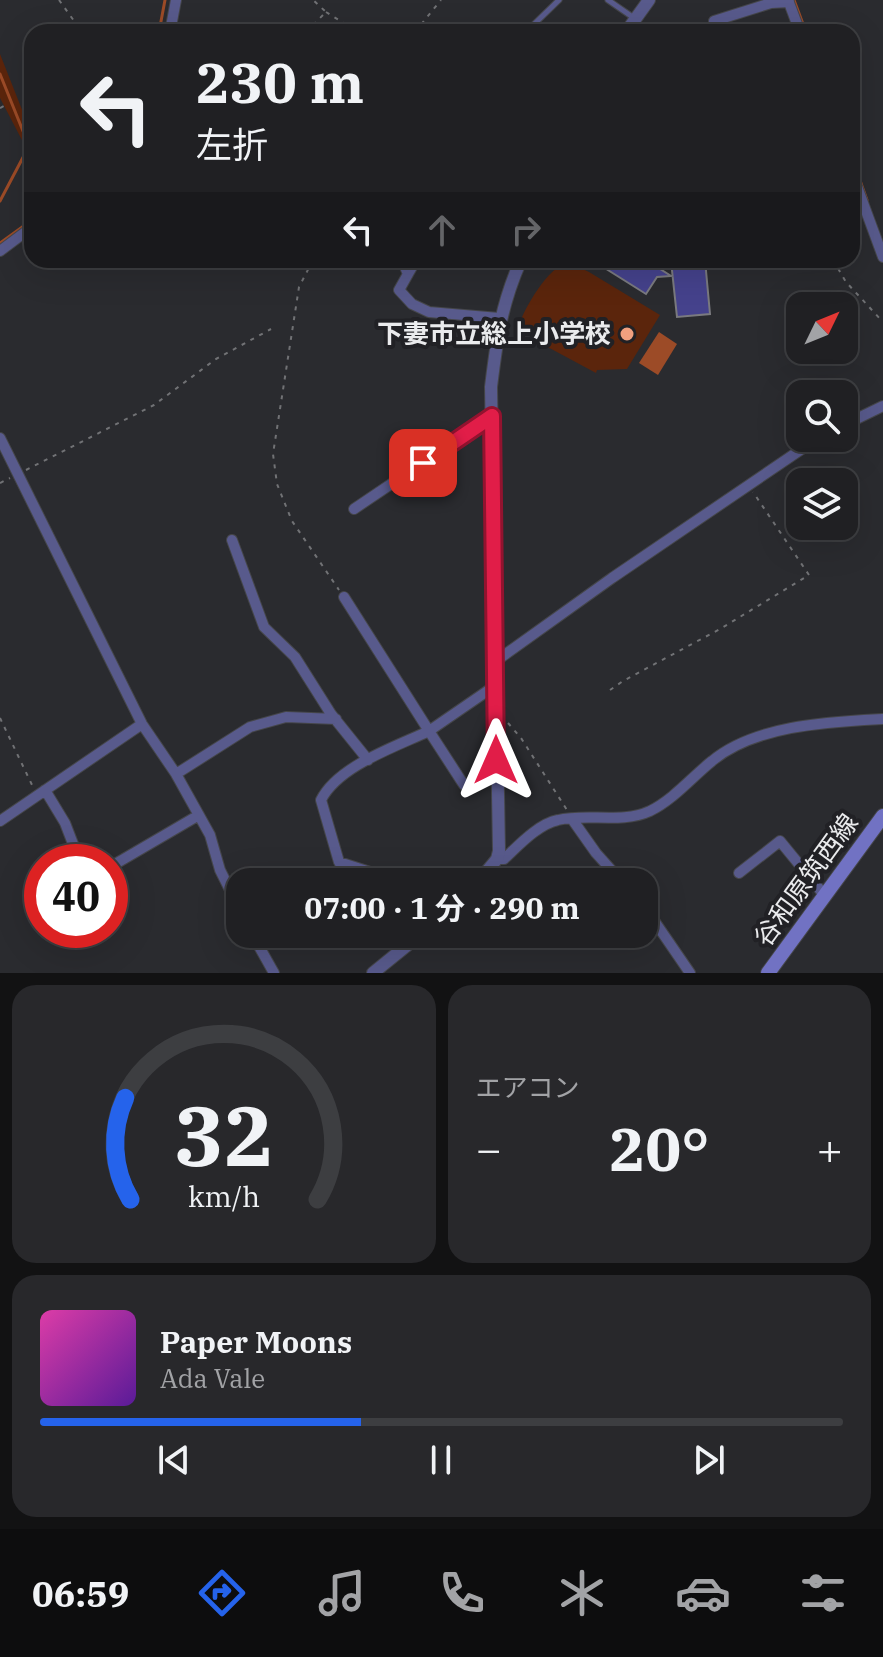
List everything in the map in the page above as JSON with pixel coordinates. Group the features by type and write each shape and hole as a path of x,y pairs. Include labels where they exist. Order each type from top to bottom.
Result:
{"main road":[{"name":"谷和原筑西線","path":"768,973 883,816"}],"street":[{"path":"172,24 176,0"},
{"path":"632,24 649,0"},
{"path":"714,21 771,3 788,1 797,24"},
{"path":"860,195 883,257"},
{"path":"0,251 24,233"},
{"path":"405,268 408,274"},
{"path":"411,268 399,290 412,304 429,312 499,318"},
{"path":"490,868 499,851 491,387 499,318 517,268"},
{"path":"858,418 883,406"},
{"path":"354,509 492,416"},
{"path":"0,438 142,724 176,774 210,835 226,882"},
{"path":"496,661 797,452"},
{"path":"232,540 264,627 295,657 336,719 368,760"},
{"path":"344,597 464,785"},
{"path":"358,868 339,862 321,800 327,788 368,760 429,731 496,685"},
{"path":"176,774 250,727 286,717 336,719"},
{"path":"497,859 504,859 524,840 549,824 572,819 632,816 649,811 683,787 713,760 740,744 787,729 883,719"},
{"path":"0,821 142,724"},
{"path":"41,793 65,823 73,844"},
{"path":"128,856 199,815"},
{"path":"572,819 609,868"},
{"path":"739,873 780,841 825,896"},
{"path":"658,926 690,973"},
{"path":"260,948 274,973"},
{"path":"379,971 405,948"}],"lane":[{"path":"534,24 559,0"},
{"path":"608,0 635,19"}],"path":[{"path":"59,0 76,24"},
{"path":"313,0 345,24"},
{"path":"422,24 441,0"},
{"path":"314,24 326,12"},
{"path":"309,268 299,287 273,454 277,484 292,521 344,597"},
{"path":"838,268 846,282 883,322"},
{"path":"18,474 154,405 216,359 271,329"},
{"path":"610,690 809,575 747,485"},
{"path":"496,710 521,738 572,819"},
{"path":"0,718 41,793"}],"shaded area":[{"path":"0,54 24,115 24,144 0,98"},
{"path":"556,268 581,268 660,315 627,369 597,370 596,373 542,344 544,338 518,327 532,299"},
{"path":"659,332 677,344 658,375 639,363"}],"building":[{"path":"605,268 658,268 671,276 657,277 646,294"},
{"path":"672,268 706,268 710,314 677,317"}],"waterway":[{"path":"160,24 165,0"},
{"path":"794,0 803,24"},
{"path":"0,74 24,134"},
{"path":"0,201 24,155"},
{"path":"860,180 867,200"},
{"path":"0,243 24,226"}],"place":[{"name":"下妻市立総上小学校","path":"627,334"}],"route":[{"path":"423,463 492,416 496,760"}]}
